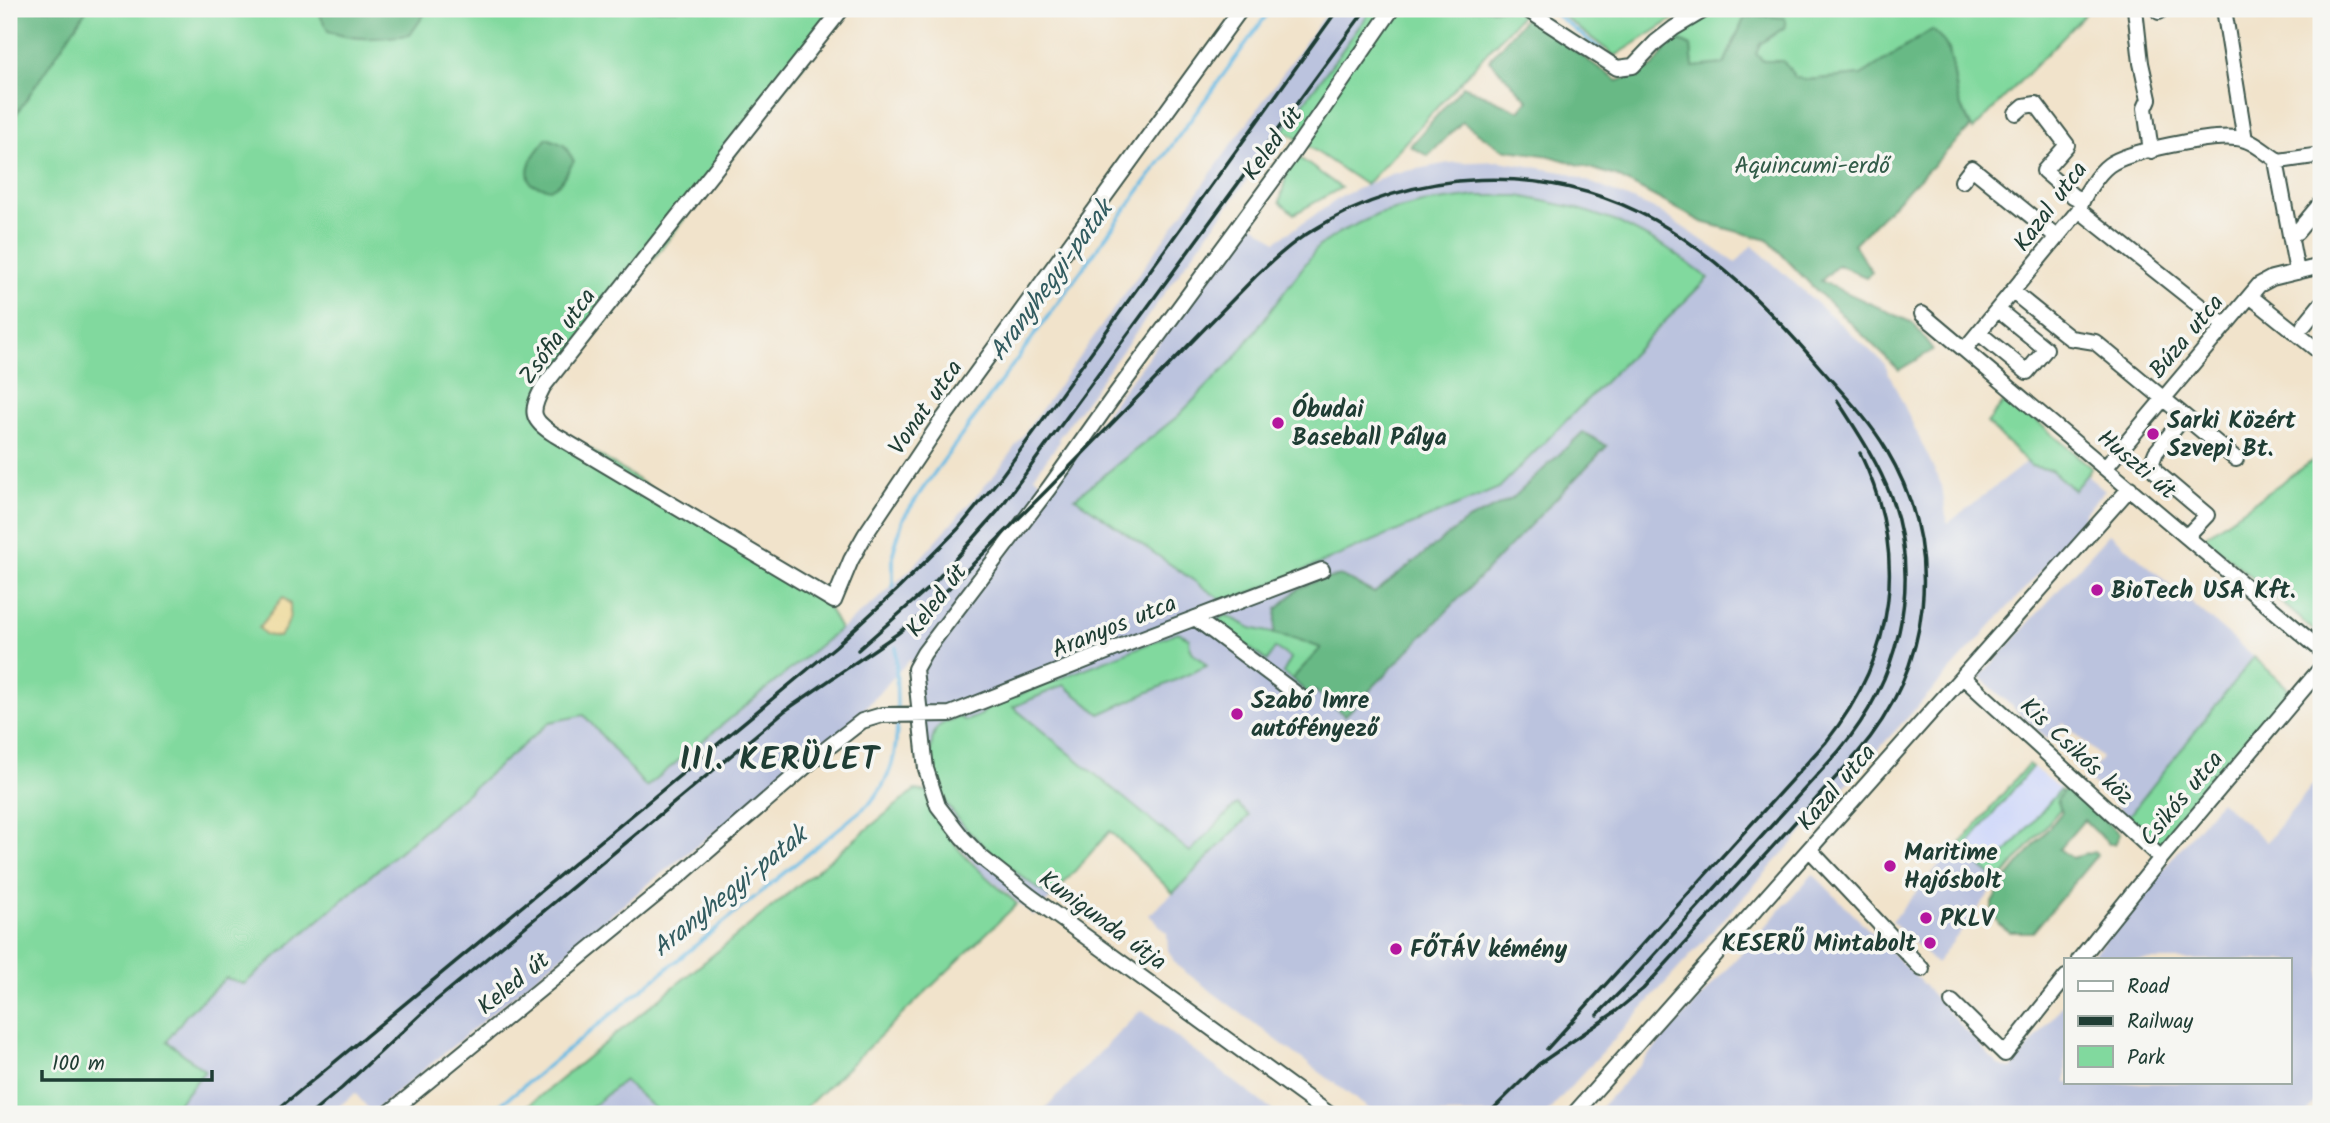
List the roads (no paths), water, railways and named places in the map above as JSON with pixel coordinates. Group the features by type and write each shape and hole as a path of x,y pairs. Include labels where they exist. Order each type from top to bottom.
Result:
{"street":[{"name":"Zsófia utca","path":"834,601 555,435 537,422 534,413 535,403 543,387 842,9"},
{"name":"Vonat utca","path":"834,601 858,547 940,423 1241,9"},
{"name":"Keled út","path":"388,1114 685,871 858,724 882,715 914,714 915,668 919,660 1049,488 1279,173 1392,9"},
{"path":"1526,9 1616,68 1633,66 1656,42 1706,9"},
{"path":"2134,9 2149,99 2145,108 2151,151"},
{"path":"2224,9 2245,139 2279,161 2321,155"},
{"path":"2016,113 2024,106 2036,104 2067,145 2044,171 2080,205 2225,326"},
{"name":"Kazal utca","path":"1965,349 2057,237 2110,164 2151,151 2222,138 2245,139"},
{"path":"2279,161 2277,166 2297,272"},
{"path":"1962,181 1972,168 2057,237"},
{"path":"2290,236 2297,232 2321,203"},
{"name":"Búza utca","path":"2106,467 2263,282 2321,267"},
{"path":"2013,292 2070,338 2095,342 2236,458"},
{"path":"2250,296 2321,353"},
{"path":"2304,325 2321,304"},
{"path":"1979,332 2027,372 2046,349 1998,310"},
{"name":"Huszti út","path":"1922,314 2321,650"},
{"path":"2180,413 2180,422 2152,462 2155,471 2207,515 2187,536"},
{"name":"Kazal utca","path":"1574,1114 2130,488"},
{"name":"Aranyos utca","path":"914,714 950,714 1322,570"},
{"path":"1195,618 1302,698"},
{"name":"Csikós utca","path":"2081,958 2321,668"},
{"name":"Kis Csikós köz","path":"1963,677 2161,858"},
{"name":"Kunigunda útja","path":"914,714 932,790 947,820 973,849 1030,896 1329,1114"},
{"path":"1810,850 1922,969"},
{"path":"1952,1002 2005,1054 2064,980"}],"waterway":[{"name":"Aranyhegyi-patak","path":"893,587 893,553 903,519 1271,9"},
{"path":"1549,9 1602,51"},
{"name":"Aranyhegyi-patak","path":"896,647 897,712"},
{"name":"Aranyhegyi-patak","path":"489,1114 870,803 892,764 897,720"}],"railway":[{"path":"272,1114 836,646 958,529 1039,425 1338,9"},
{"path":"858,650 933,584 998,511 1366,9"},
{"path":"786,710 925,612 1255,277 1288,247 1310,232 1350,210 1392,194 1435,184 1480,180 1525,181 1569,188 1613,201 1654,220 1697,248 1757,300 1850,401 1886,449 1905,487 1917,527 1923,567 1922,606 1915,645 1902,683 1882,720 1857,754 1643,989 1615,1012 1539,1064 1488,1114"},
{"path":"1597,1015 1839,751 1877,694 1890,663 1904,598 1905,564 1900,531 1891,497 1880,471 1837,400"},
{"path":"1547,1049 1826,742 1850,708 1868,674 1880,639 1888,602 1889,566 1885,528 1875,491 1860,453"},
{"path":"311,1114 433,1003 793,704"}],"place":[{"name":"Óbudai Baseball Pálya","path":"1278,423"},
{"name":"Sarki Közért Szvepi Bt.","path":"2153,434"},
{"name":"BioTech USA Kft.","path":"2097,590"},
{"name":"Szabó Imre autófényező","path":"1237,714"},
{"name":"Maritime Hajósbolt","path":"1890,866"},
{"name":"PKLV","path":"1926,918"},
{"name":"KESERŰ Mintabolt","path":"1930,943"},
{"name":"FŐTÁV kémény","path":"1396,949"}],"district":[{"name":"III. KERÜLET","path":"780,758"}],"park label":[{"name":"Aquincumi-erdő","path":"1812,165"}]}
